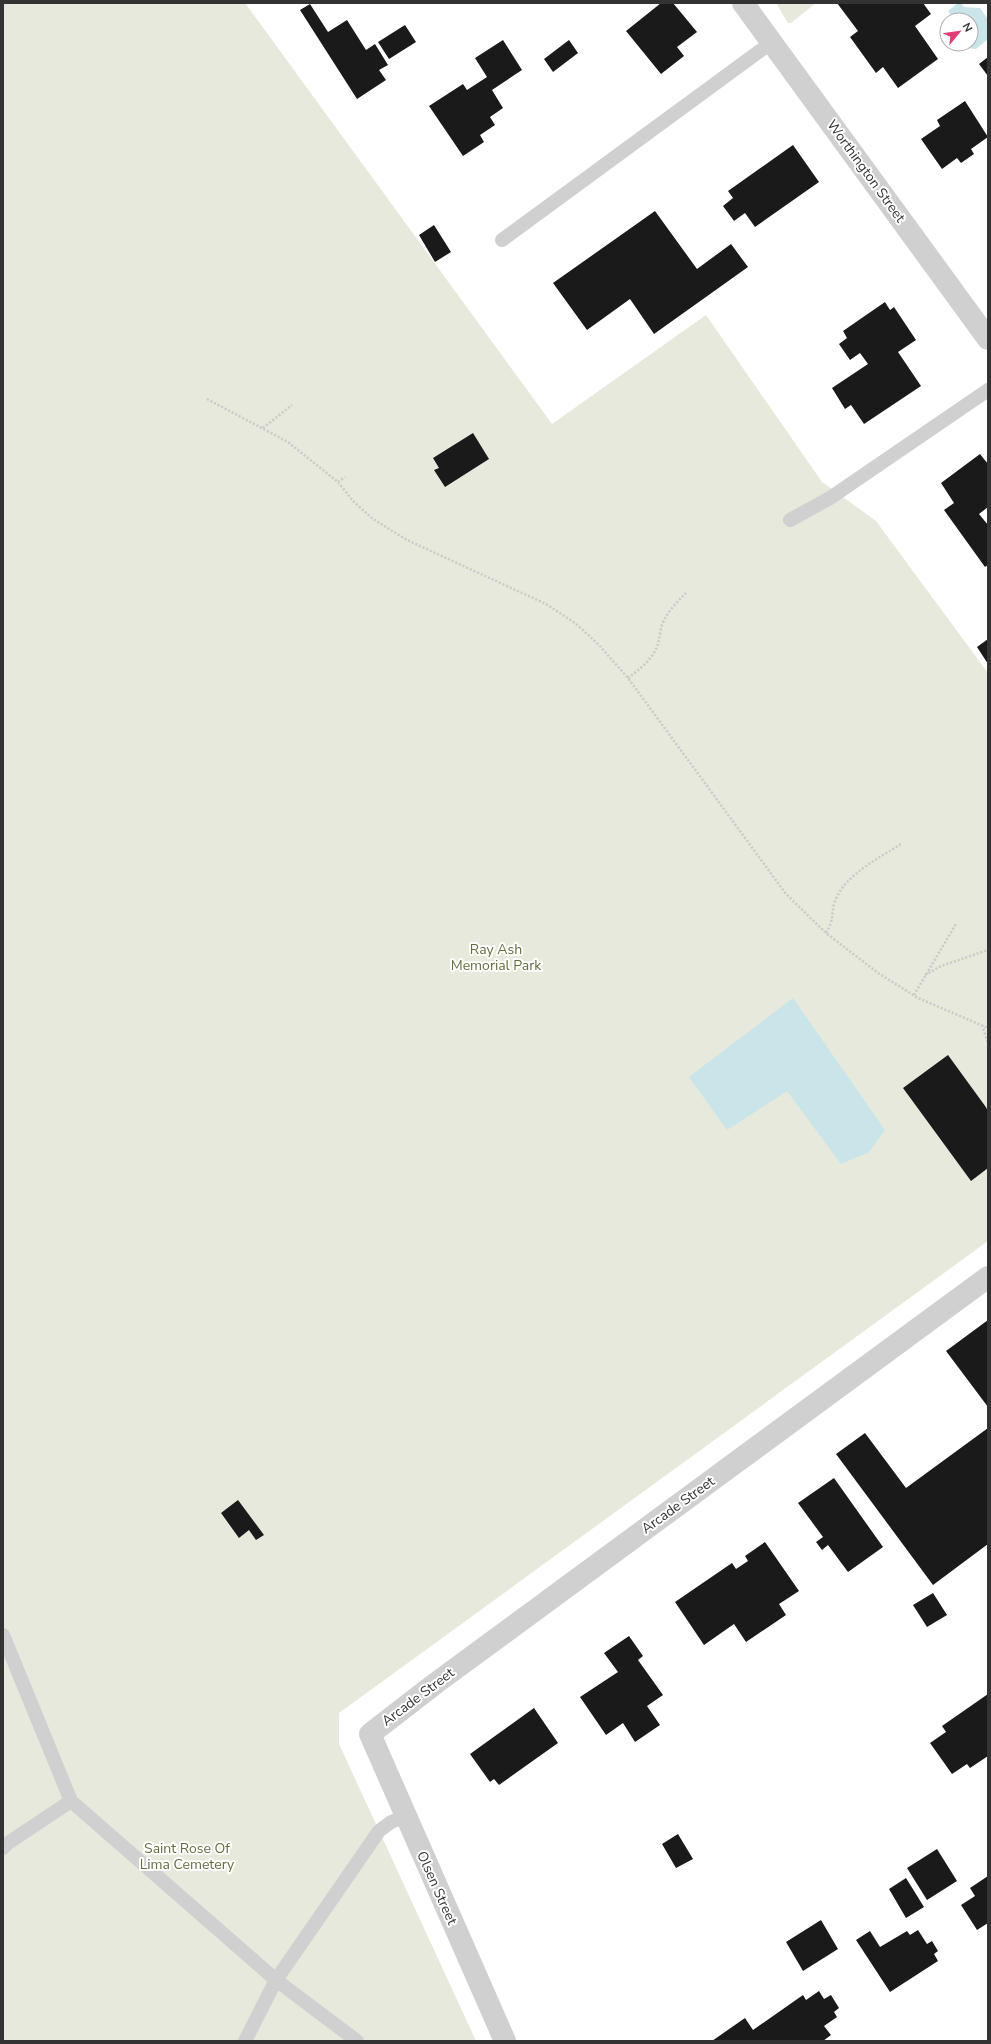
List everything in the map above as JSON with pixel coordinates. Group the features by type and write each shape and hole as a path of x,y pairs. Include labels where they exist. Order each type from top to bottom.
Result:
{"street":[{"name":"Worthington Street","path":"743,3 988,338"},
{"name":"Arcade Street","path":"370,1734 436,1683 988,1277"},
{"name":"Olsen Street","path":"370,1734 405,1817 505,2041"}],"lane":[{"path":"502,240 772,42"},
{"path":"790,520 830,498 988,390"},
{"path":"3,1634 71,1801 276,1980 357,2041"},
{"path":"3,1848 8,1843 71,1801"},
{"path":"246,2041 276,1980 379,1831 391,1822 405,1817"}],"path":[{"path":"207,399 288,442 338,482 353,501 373,519 407,540 546,604 575,623 598,644 628,678 786,894 826,933 878,973 914,995 988,1028"},
{"path":"263,428 292,405"},
{"path":"338,482 345,477"},
{"path":"628,678 654,654 658,645 664,621 675,604 686,593"},
{"path":"826,933 831,925 834,904 842,889 864,868 901,844"},
{"path":"914,995 924,975 943,948 956,924"},
{"path":"924,975 941,966 988,950"},
{"path":"981,1025 988,1043"}],"green space":[{"name":"Ray Ash Memorial Park","path":"3,3 245,3 552,424 706,315 822,482 876,521 988,673 988,1241 339,1713 339,1744 476,2041 3,2041"},
{"path":"776,3 816,3 791,23 788,23"}],"water":[{"path":"958,3 961,3 964,7 980,8 988,19 988,39 979,46 979,12 948,11"},
{"path":"793,998 885,1130 869,1152 841,1164 787,1091 727,1130 689,1077"}],"building":[{"path":"661,3 673,3 697,32 677,47 684,56 661,74 626,31"},
{"path":"837,3 923,3 931,14 915,26 938,59 898,88 883,67 876,73 850,37 858,31"},
{"path":"310,4 328,32 347,20 366,50 375,44 388,65 379,70 386,80 357,99 300,10"},
{"path":"405,25 416,42 389,59 378,42"},
{"path":"503,40 522,70 492,90 503,108 490,117 495,125 480,135 484,142 463,156 429,106 463,84 467,90 487,77 475,58"},
{"path":"569,40 578,53 553,72 544,59"},
{"path":"988,57 988,76 979,64"},
{"path":"965,101 988,137 971,149 974,154 961,163 957,158 942,169 921,139 940,126 937,120"},
{"path":"793,145 819,182 755,227 745,213 734,221 723,206 733,198 728,191"},
{"path":"655,211 697,269 731,244 748,267 654,334 630,299 587,330 553,283"},
{"path":"434,225 451,252 435,262 419,235"},
{"path":"885,302 890,310 894,307 916,340 898,352 921,386 864,424 851,405 845,409 832,388 868,364 860,353 850,360 839,344 847,338 843,331"},
{"path":"473,433 489,459 445,487 434,470 439,468 433,458"},
{"path":"980,454 988,464 988,507 979,514 988,525 988,565 985,567 944,510 954,503 941,483"},
{"path":"988,639 988,664 977,647"},
{"path":"948,1055 988,1110 988,1168 971,1181 903,1088"},
{"path":"988,1320 988,1407 946,1351"},
{"path":"988,1428 988,1544 933,1585 836,1454 865,1433 906,1488"},
{"path":"834,1478 883,1547 848,1572 828,1545 822,1550 816,1542 823,1537 798,1503"},
{"path":"238,1500 264,1535 256,1540 249,1530 239,1538 221,1513"},
{"path":"765,1542 799,1591 779,1604 786,1615 746,1642 734,1624 704,1645 675,1602 732,1563 736,1569 748,1561 745,1556"},
{"path":"933,1593 947,1615 927,1627 913,1605"},
{"path":"629,1636 643,1656 638,1660 663,1695 647,1706 660,1725 635,1742 623,1723 606,1735 580,1697 618,1672 604,1653"},
{"path":"988,1694 988,1756 970,1768 967,1764 952,1774 930,1743 946,1732 942,1726"},
{"path":"534,1708 558,1743 499,1785 494,1779 490,1782 470,1754"},
{"path":"678,1834 693,1859 676,1868 662,1844"},
{"path":"937,1849 957,1881 927,1900 907,1868"},
{"path":"988,1876 988,1923 977,1930 961,1905 975,1896 970,1888"},
{"path":"906,1878 924,1907 906,1918 889,1889"},
{"path":"821,1920 838,1949 803,1971 786,1942"},
{"path":"918,1930 927,1944 932,1941 938,1951 934,1954 938,1961 890,1992 856,1940 870,1931 880,1947 907,1931 910,1935"},
{"path":"819,1991 824,1999 831,1995 839,2008 834,2012 837,2017 824,2026 831,2035 823,2041 712,2041 745,2018 753,2030 803,1995 806,2000"}],"park label":[{"name":"Saint Rose Of Lima Cemetery","path":"187,1856"}]}
